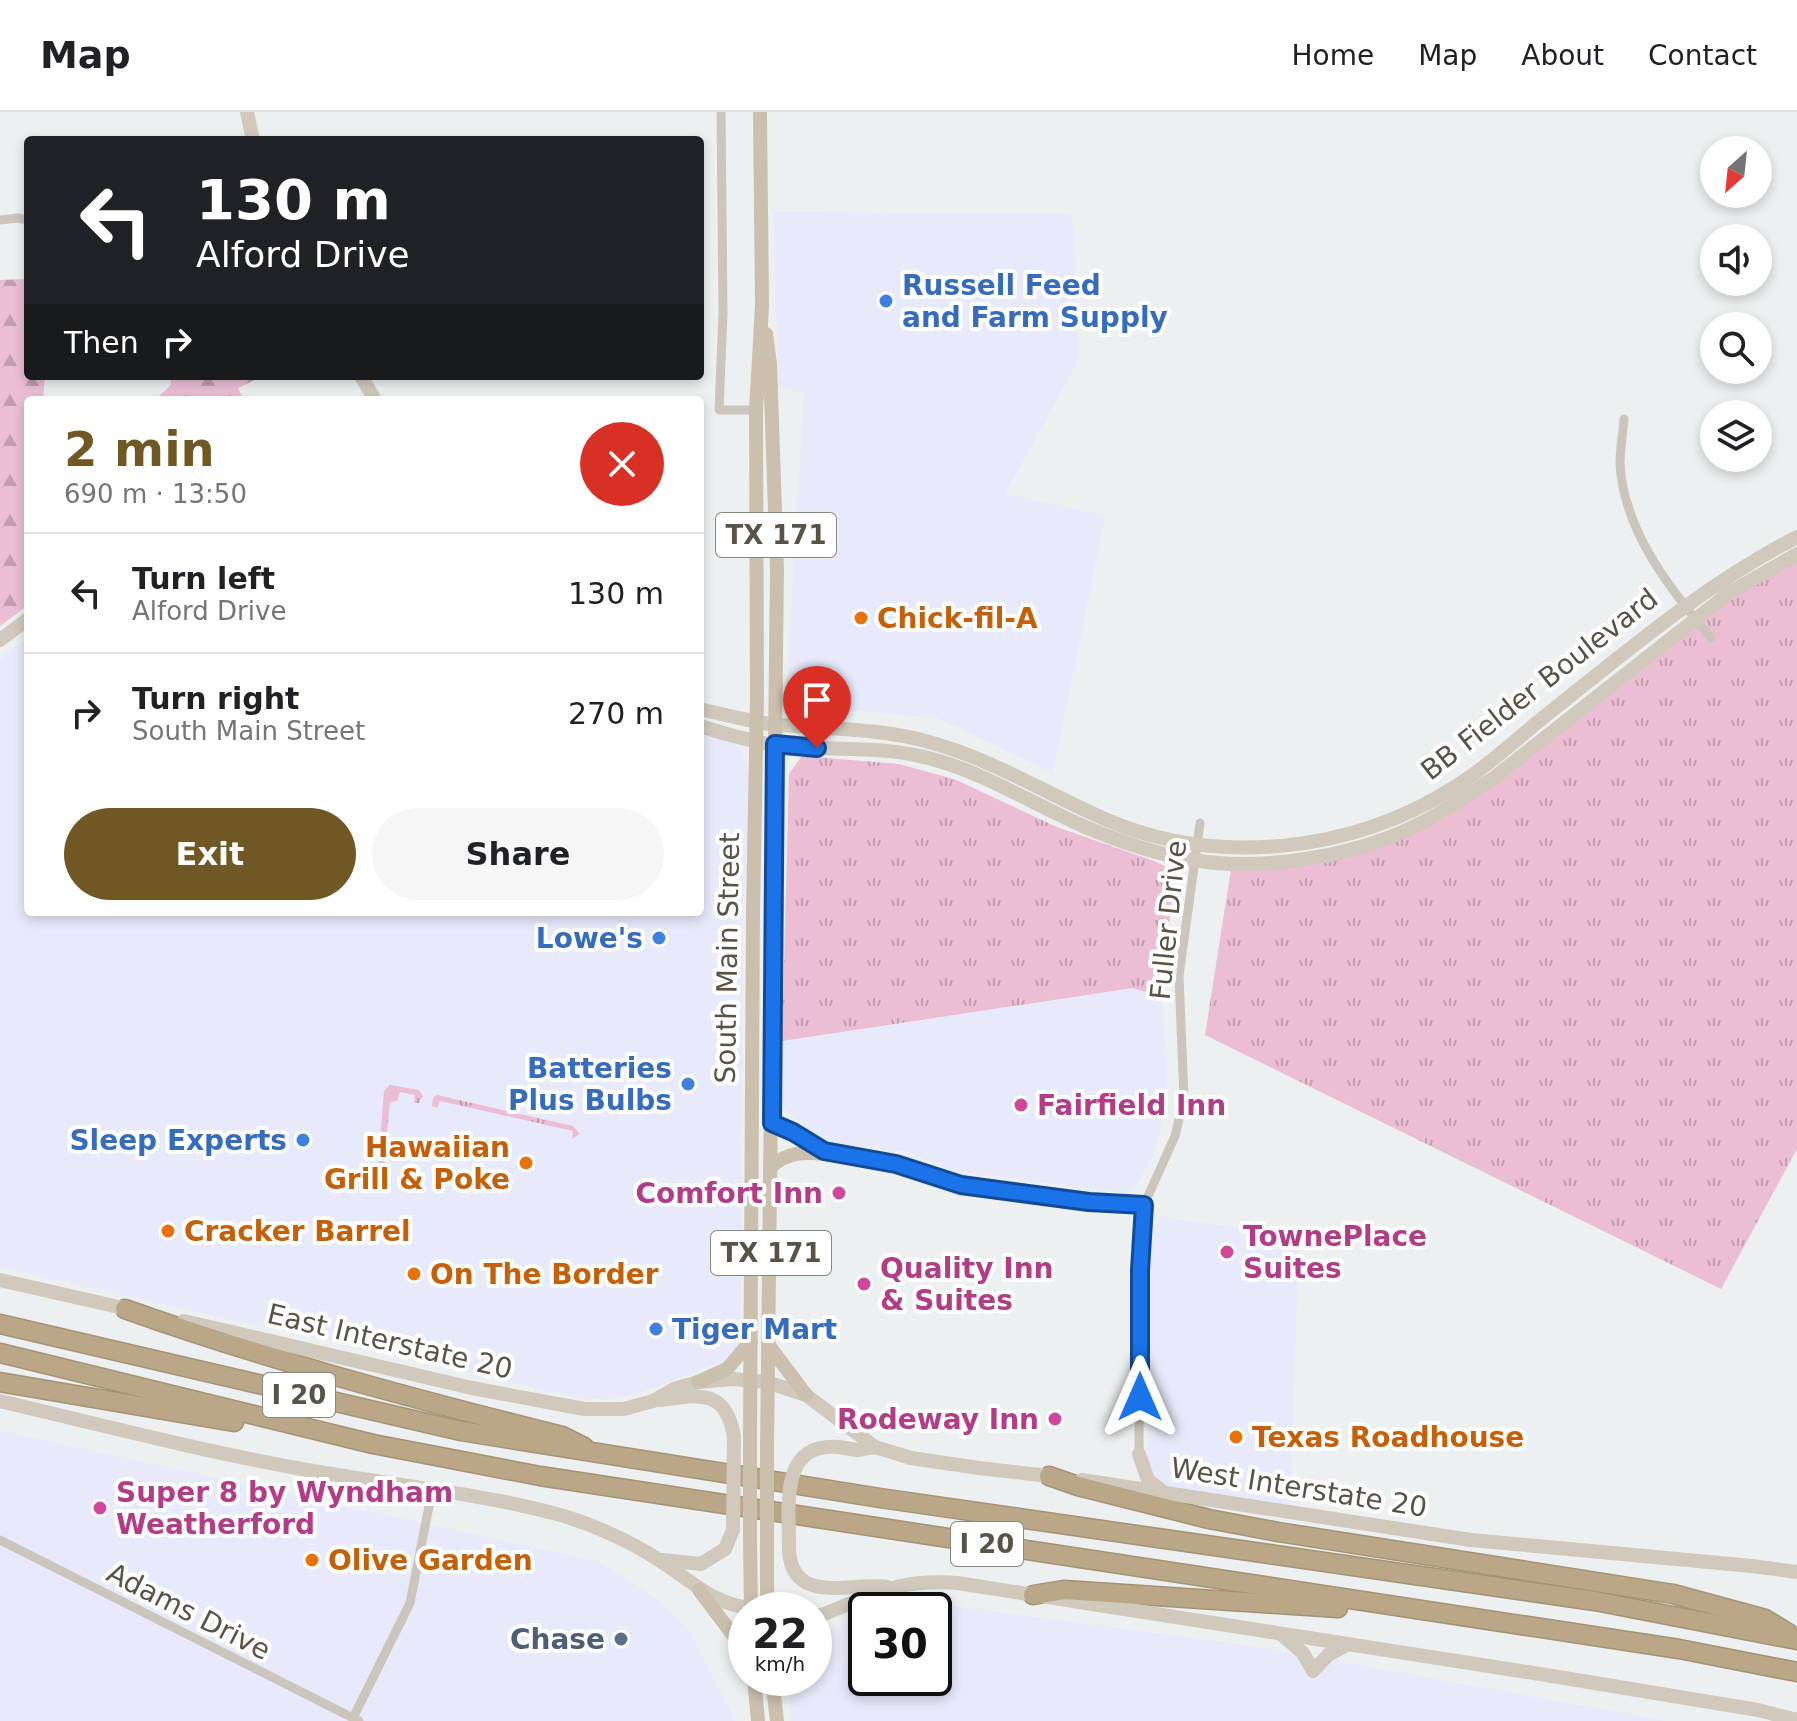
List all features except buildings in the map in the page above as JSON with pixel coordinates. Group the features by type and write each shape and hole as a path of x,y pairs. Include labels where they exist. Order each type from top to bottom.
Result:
{"highway":[{"path":"125,1309 335,1377 562,1436 601,1455"},
{"name":"I 20","path":"0,1324 446,1428 880,1498 1595,1601 1797,1639"},
{"name":"I 20","path":"0,1353 373,1444 540,1476 1444,1613 1737,1659 1797,1672"},
{"path":"0,1382 255,1426 282,1423"},
{"path":"1049,1476 1197,1516 1278,1532 1673,1594 1765,1619 1797,1639"},
{"path":"1033,1595 1064,1590 1199,1598 1341,1609 1421,1619 1444,1613"}],"main road":[{"path":"247,112 252,136"},
{"name":"South Main Street","path":"756,1592 750,1550 750,1436 756,410 762,306 760,112"},
{"name":"South Main Street","path":"761,1592 767,1552 777,569 770,364 762,306"},
{"name":"BB Fielder Boulevard","path":"704,727 775,744 892,750 941,761 1102,834 1156,852 1196,853 1284,845 1379,824 1452,789 1685,605 1753,560 1797,537"},
{"name":"BB Fielder Boulevard","path":"704,710 756,722 894,734 927,741 985,761 1131,829 1196,853 1239,863 1286,860 1335,853 1382,840 1422,823 1495,777 1729,593 1797,554"},
{"path":"0,640 24,622"},
{"path":"752,1084 766,1118 772,1123"},
{"path":"751,1129 759,1133 763,1156 771,1167 787,1154 840,1155"},
{"name":"East Interstate 20","path":"0,1280 472,1388 584,1409 624,1409 653,1401 674,1389 698,1382 767,1382"},
{"path":"698,1382 727,1369 751,1341"},
{"path":"770,1347 806,1395"},
{"name":"West Interstate 20","path":"767,1382 806,1395 875,1447 911,1458 1117,1484 1471,1540 1797,1572"},
{"path":"653,1401 698,1395 711,1397 727,1411 734,1437 733,1530 725,1549 701,1564 658,1559"},
{"path":"0,1401 221,1452 556,1514 658,1559 699,1590 728,1603"},
{"path":"875,1447 857,1450 826,1447 809,1452 801,1459 792,1474 789,1551 797,1573 821,1589 870,1584 888,1587"},
{"path":"1117,1484 1131,1477 1139,1454"},
{"path":"1139,1454 1148,1480 1163,1492"},
{"path":"832,1611 888,1587 932,1581 1349,1644 1758,1710 1797,1720"},
{"path":"699,1590 728,1628"},
{"path":"1281,1634 1303,1653 1313,1671 1328,1655 1349,1644"},
{"path":"756,1696 758,1721"},
{"path":"774,1696 777,1721"}],"street":[{"path":"721,112 723,314 719,410 756,410"},
{"path":"0,220 24,220"},
{"path":"1624,419 1620,463 1638,532 1685,605 1711,638"},
{"name":"Fuller Drive","path":"1144,1205 1175,1136 1184,1098 1179,976 1200,823"},
{"path":"772,1123 824,1151 896,1164 961,1185 1089,1202 1144,1205 1140,1270 1139,1454"},
{"path":"356,1719 410,1603 432,1491"},
{"name":"Adams Drive","path":"0,1540 356,1719"}],"shaded area":[{"path":"773,212 1072,214 1079,359 1005,494 1105,516 1053,773 937,718 825,708 794,695 787,681 804,393 779,386"},
{"path":"24,641 24,916 704,916 704,733 734,744 742,752 749,775 748,866 743,899 741,1339 739,1348 729,1359 634,1395 595,1399 575,1397 0,1267 0,659"},
{"path":"1133,988 1161,997 1167,1103 1153,1156 1134,1189 1123,1193 955,1171 902,1151 827,1143 782,1107 782,1041"},
{"path":"1159,1217 1299,1236 1290,1506 1163,1487 1152,1476 1148,1464 1149,1236"},
{"path":"0,1431 599,1562 663,1604 690,1632 735,1721 0,1721"},
{"path":"952,1606 1245,1645 1667,1721 791,1721 790,1696 832,1696 832,1629 848,1625 848,1696 952,1696"}],"green space":[{"path":"24,279 24,380 45,380 43,396 24,396 24,608 0,626 0,280"},
{"path":"170,380 255,380 238,388 242,396 159,396 171,385"},
{"path":"1797,558 1797,1149 1721,1289 1205,1035 1231,869 1421,829 1720,605"},
{"path":"802,756 899,764 954,779 1057,827 1172,870 1173,889 1161,997 1133,988 782,1041 789,774"},
{"path":"390,1085 419,1090 423,1096 419,1103 414,1103 415,1095 400,1092 397,1101 390,1102 383,1176 392,1177 390,1183 384,1185 377,1177 384,1091"},
{"path":"437,1095 573,1126 580,1134 572,1139 573,1131 440,1101 437,1108 432,1106 433,1098"}],"place":[{"name":"Russell Feed and Farm Supply","path":"886,301"},
{"name":"Chick-fil-A","path":"861,618"},
{"name":"Lowe's","path":"659,938"},
{"name":"Batteries Plus Bulbs","path":"688,1084"},
{"name":"Fairfield Inn","path":"1021,1105"},
{"name":"Sleep Experts","path":"303,1140"},
{"name":"Hawaiian Grill & Poke","path":"526,1163"},
{"name":"Comfort Inn","path":"839,1193"},
{"name":"Cracker Barrel","path":"168,1231"},
{"name":"TownePlace Suites","path":"1227,1252"},
{"name":"On The Border","path":"414,1274"},
{"name":"Quality Inn & Suites","path":"864,1284"},
{"name":"Tiger Mart","path":"656,1329"},
{"name":"Rodeway Inn","path":"1055,1419"},
{"name":"Texas Roadhouse","path":"1236,1437"},
{"name":"Super 8 by Wyndham Weatherford","path":"100,1508"},
{"name":"Olive Garden","path":"312,1560"},
{"name":"Chase","path":"621,1639"}],"route":[{"path":"817,748 775,744 772,1123 824,1151 896,1164 961,1185 1089,1202 1144,1205 1140,1270 1140,1397"}]}
